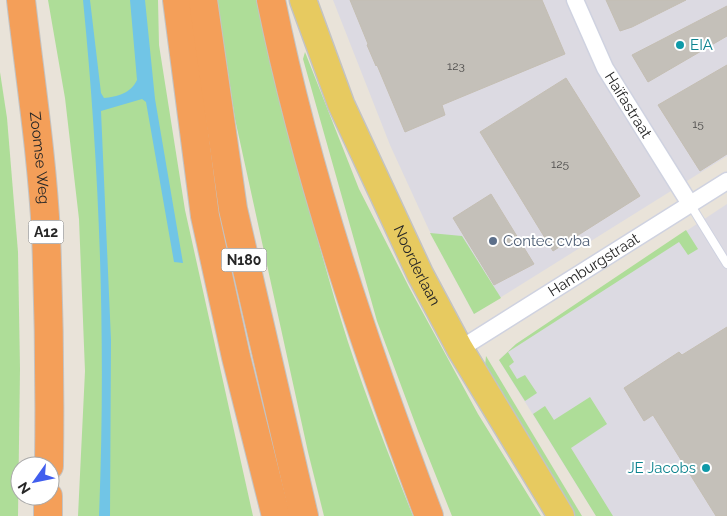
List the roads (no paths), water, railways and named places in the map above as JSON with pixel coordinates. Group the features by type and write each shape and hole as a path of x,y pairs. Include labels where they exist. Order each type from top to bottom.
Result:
{"highway":[{"name":"Zoomse Weg","path":"21,0 46,233 50,381 49,456"},
{"path":"177,0 205,216 236,357 276,516"},
{"name":"N180","path":"203,0 233,209 304,516"},
{"path":"271,0 284,67 333,243 357,319 429,516"}],"main road":[{"name":"Noorderlaan","path":"303,0 341,104 420,274 460,348 561,516"}],"street":[{"name":"Haïfastraat","path":"574,0 605,68 690,204"},
{"name":"Hamburgstraat","path":"460,348 727,181"}],"lane":[{"path":"690,204 727,264"}],"water":[{"path":"83,0 90,0 101,93 104,98 123,94 137,80 130,0 145,0 155,99 183,263 174,262 146,102 142,99 101,111 111,340 110,516 99,516 102,387 100,258 94,129"}],"place":[{"name":"EIA","path":"680,45"},
{"name":"Contec cvba","path":"493,241"},
{"name":"JE Jacobs","path":"706,468"}]}
